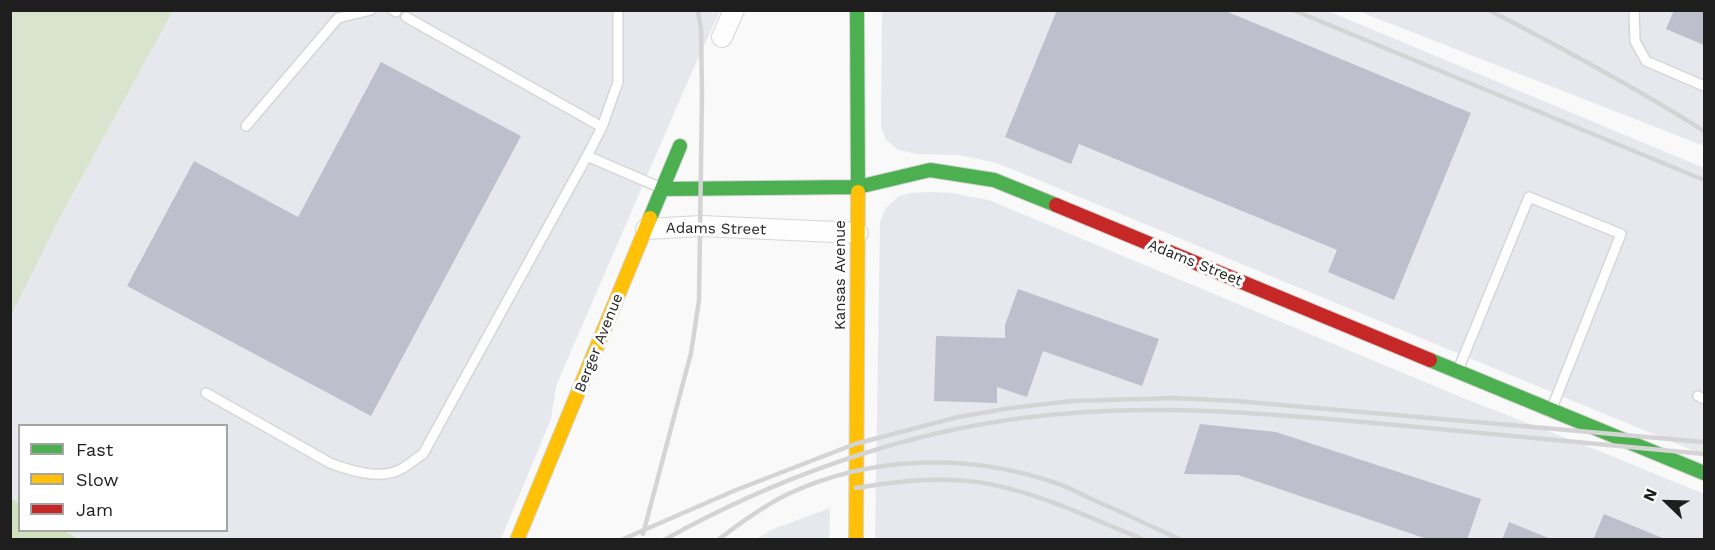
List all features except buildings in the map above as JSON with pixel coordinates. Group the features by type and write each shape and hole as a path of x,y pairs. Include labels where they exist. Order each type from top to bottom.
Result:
{"street":[{"path":"722,38 734,10"},
{"name":"Kansas Avenue","path":"856,540 857,10"},
{"name":"Berger Avenue","path":"517,540 680,146"},
{"name":"Adams Street","path":"662,189 858,187 930,170 994,180 1704,473"},
{"name":"Adams Street","path":"646,229 701,226 858,233"}],"lane":[{"path":"246,126 345,10"},
{"path":"338,18 371,10"},
{"path":"206,393 330,463 349,471 375,475 401,470 423,453 602,127 618,82 618,10"},
{"path":"1634,10 1635,41 1646,61 1704,86"},
{"path":"406,17 602,127"},
{"path":"587,156 662,189"},
{"path":"1458,371 1529,198 1621,234 1551,410"}],"shaded area":[{"path":"712,10 712,13 720,11 556,386 551,419 501,539 79,539 66,532 228,532 228,424 18,424 18,503 10,498 10,315 58,221 173,11"},
{"path":"882,11 1328,11 1704,168 1704,455 996,163 958,155 917,154 899,150 886,140 881,127"},
{"path":"1358,11 1704,11 1704,146"},
{"path":"932,192 989,200 1463,398 1704,494 1704,539 875,540 880,222 886,208 898,197 909,193"},
{"path":"830,508 829,539 756,539 773,529"}],"green space":[{"path":"11,10 173,11 58,221 11,315"},
{"path":"11,498 18,503 18,532 66,532 79,539 11,539"}],"railway":[{"path":"643,534 691,353 699,300 702,94 701,30 698,10"},
{"path":"1293,10 1704,180"},
{"path":"1489,10 1598,68 1704,131"},
{"path":"621,540 736,490 855,444 958,417 1072,401 1173,398 1236,401 1704,442"},
{"path":"664,540 748,497 837,462 929,435 975,425 1068,413 1159,410 1249,413 1704,454"},
{"path":"718,540 768,505 818,482 851,472 920,463 954,463 1023,473 1056,483 1181,540"},
{"path":"856,488 920,480 984,483 1045,500 1144,540"}],"traffic: fast":[{"path":"857,10 858,192"},
{"path":"650,218 680,146"},
{"path":"662,189 858,187 930,170 994,180 1056,205"},
{"path":"1430,360 1704,473"}],"traffic: slow":[{"path":"856,540 858,192"},
{"path":"517,540 650,218"}],"traffic: jam":[{"path":"1056,205 1430,360"}]}
